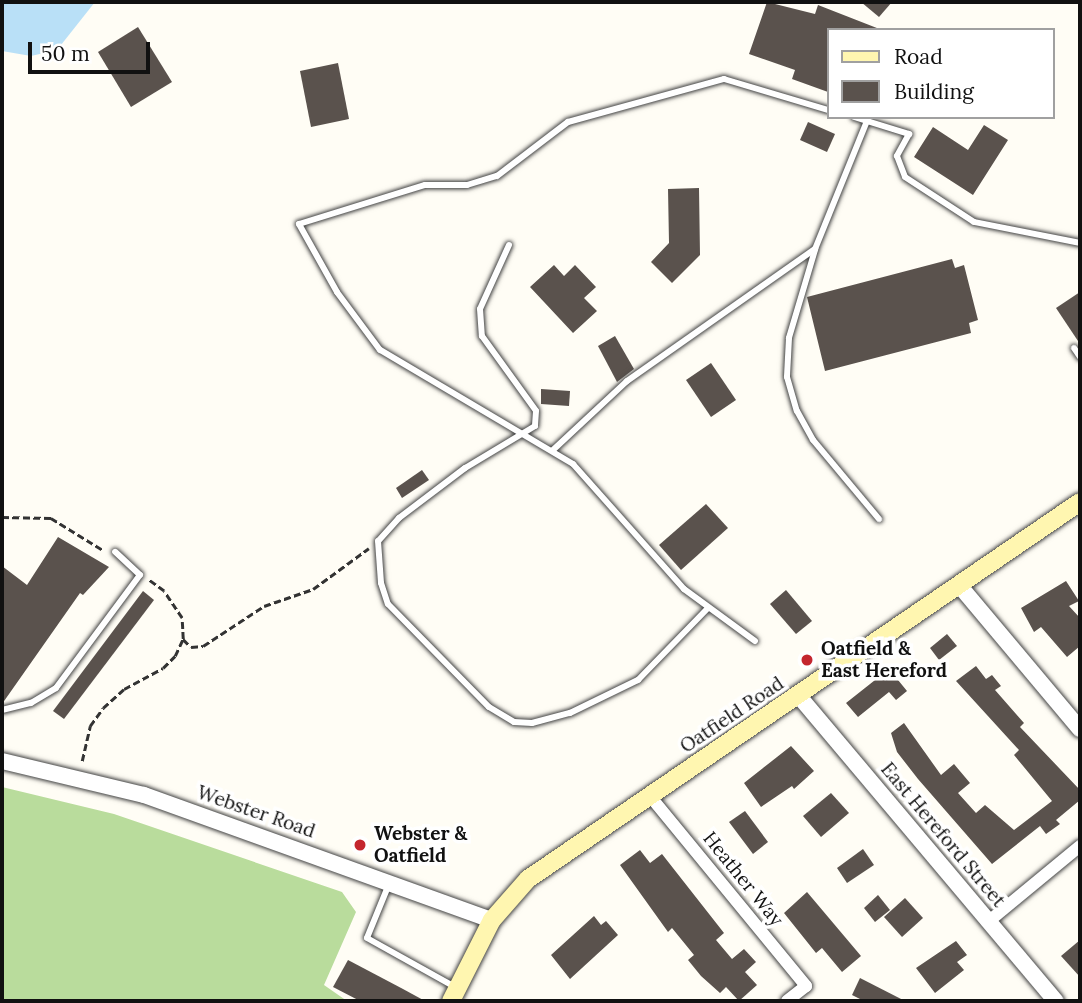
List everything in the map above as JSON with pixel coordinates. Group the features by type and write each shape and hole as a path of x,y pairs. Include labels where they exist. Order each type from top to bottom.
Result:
{"main road":[{"name":"Oatfield Road","path":"454,995 492,920 528,879 1080,502"}],"street":[{"path":"959,585 1080,729"},
{"name":"East Hereford Street","path":"798,695 1056,1001"},
{"name":"Webster Road","path":"2,761 144,795 391,880 492,920"},
{"name":"Heather Way","path":"650,796 806,986 787,1001"},
{"path":"989,921 1080,846"}],"lane":[{"path":"755,641 707,609 675,580 573,464 380,351 337,292 299,224 425,186 467,185 497,176 568,122 724,79 827,110"},
{"path":"860,119 909,134 897,156 905,177 974,222 1080,243"},
{"path":"867,121 815,249 789,338 787,377 797,411 813,440 879,519"},
{"path":"509,245 480,309 482,336 536,411 535,426 465,468 399,518 378,541 381,583 388,604 489,708 514,722 532,723 570,713 638,680 707,609"},
{"path":"553,450 627,381 815,249"},
{"path":"1074,348 1080,357"},
{"path":"2,710 31,703 56,688 140,575 115,552"},
{"path":"391,880 366,938 454,995"}],"path":[{"path":"2,517 51,517 109,555 115,552"},
{"path":"183,639 191,647 203,646 264,606 313,589 378,541"},
{"path":"82,761 90,726 103,708 124,689 163,668 176,656 183,639 182,618 174,604 140,575"}],"green space":[{"path":"2,787 114,814 342,892 356,912 324,985 347,1001 2,1001"}],"water":[{"path":"2,2 95,2 57,50 31,56 2,51"}],"building":[{"path":"767,2 815,14 818,5 877,28 827,28 827,92 792,79 795,70 749,54"},
{"path":"861,2 892,2 879,17"},
{"path":"138,27 172,82 131,107 98,52"},
{"path":"338,63 349,119 311,127 300,71"},
{"path":"808,122 835,134 827,152 800,140"},
{"path":"984,125 1008,140 973,195 914,157 933,127 968,150"},
{"path":"699,188 700,255 672,283 651,262 669,243 668,189"},
{"path":"952,259 955,268 964,265 978,320 969,323 971,333 825,371 807,297"},
{"path":"554,265 564,276 575,265 596,287 584,298 597,311 573,333 530,287"},
{"path":"1080,292 1080,344 1056,308"},
{"path":"615,336 634,369 617,382 598,346"},
{"path":"711,363 736,400 711,417 686,380"},
{"path":"541,389 570,391 569,406 541,404"},
{"path":"422,470 429,480 402,498 396,488"},
{"path":"706,504 728,528 681,570 659,545"},
{"path":"58,537 109,567 83,595 80,593 2,704 2,566 27,585"},
{"path":"1066,581 1079,601 1069,606 1080,618 1080,646 1067,657 1041,627 1034,632 1021,608"},
{"path":"786,590 812,621 796,634 770,604"},
{"path":"143,591 154,600 64,719 53,711"},
{"path":"947,634 957,646 939,660 930,648"},
{"path":"976,666 986,679 992,675 1001,686 995,690 1024,723 1020,727 1080,790 1080,800 1056,820 1060,824 1046,834 1040,826 992,864 897,752 891,733 904,723 941,775 954,764 970,783 958,793 976,813 985,805 1014,830 1052,801 1014,755 1019,750 956,681"},
{"path":"889,669 907,691 896,700 889,692 858,717 846,703"},
{"path":"791,746 814,771 794,789 792,786 761,807 744,783"},
{"path":"831,793 849,813 821,837 803,816"},
{"path":"745,811 768,842 753,854 729,822"},
{"path":"863,849 874,865 847,883 837,868"},
{"path":"640,850 650,863 662,854 724,933 716,940 732,959 744,949 756,962 745,972 757,985 739,1001 726,987 720,993 701,976 688,960 694,955 672,928 668,932 620,865"},
{"path":"807,892 861,956 842,972 822,948 816,953 784,913"},
{"path":"878,895 890,910 875,922 864,908"},
{"path":"905,898 923,918 902,937 884,917"},
{"path":"594,916 601,925 606,921 618,935 570,979 551,955"},
{"path":"1080,940 1080,977 1061,956"},
{"path":"956,941 967,955 957,962 964,970 935,993 916,968"},
{"path":"348,960 425,1001 360,1001 333,987"},
{"path":"860,978 905,1001 864,1001 852,995"}],"place":[{"name":"Oatfield & East Hereford","path":"807,660"},
{"name":"Webster & Oatfield","path":"360,845"}]}
